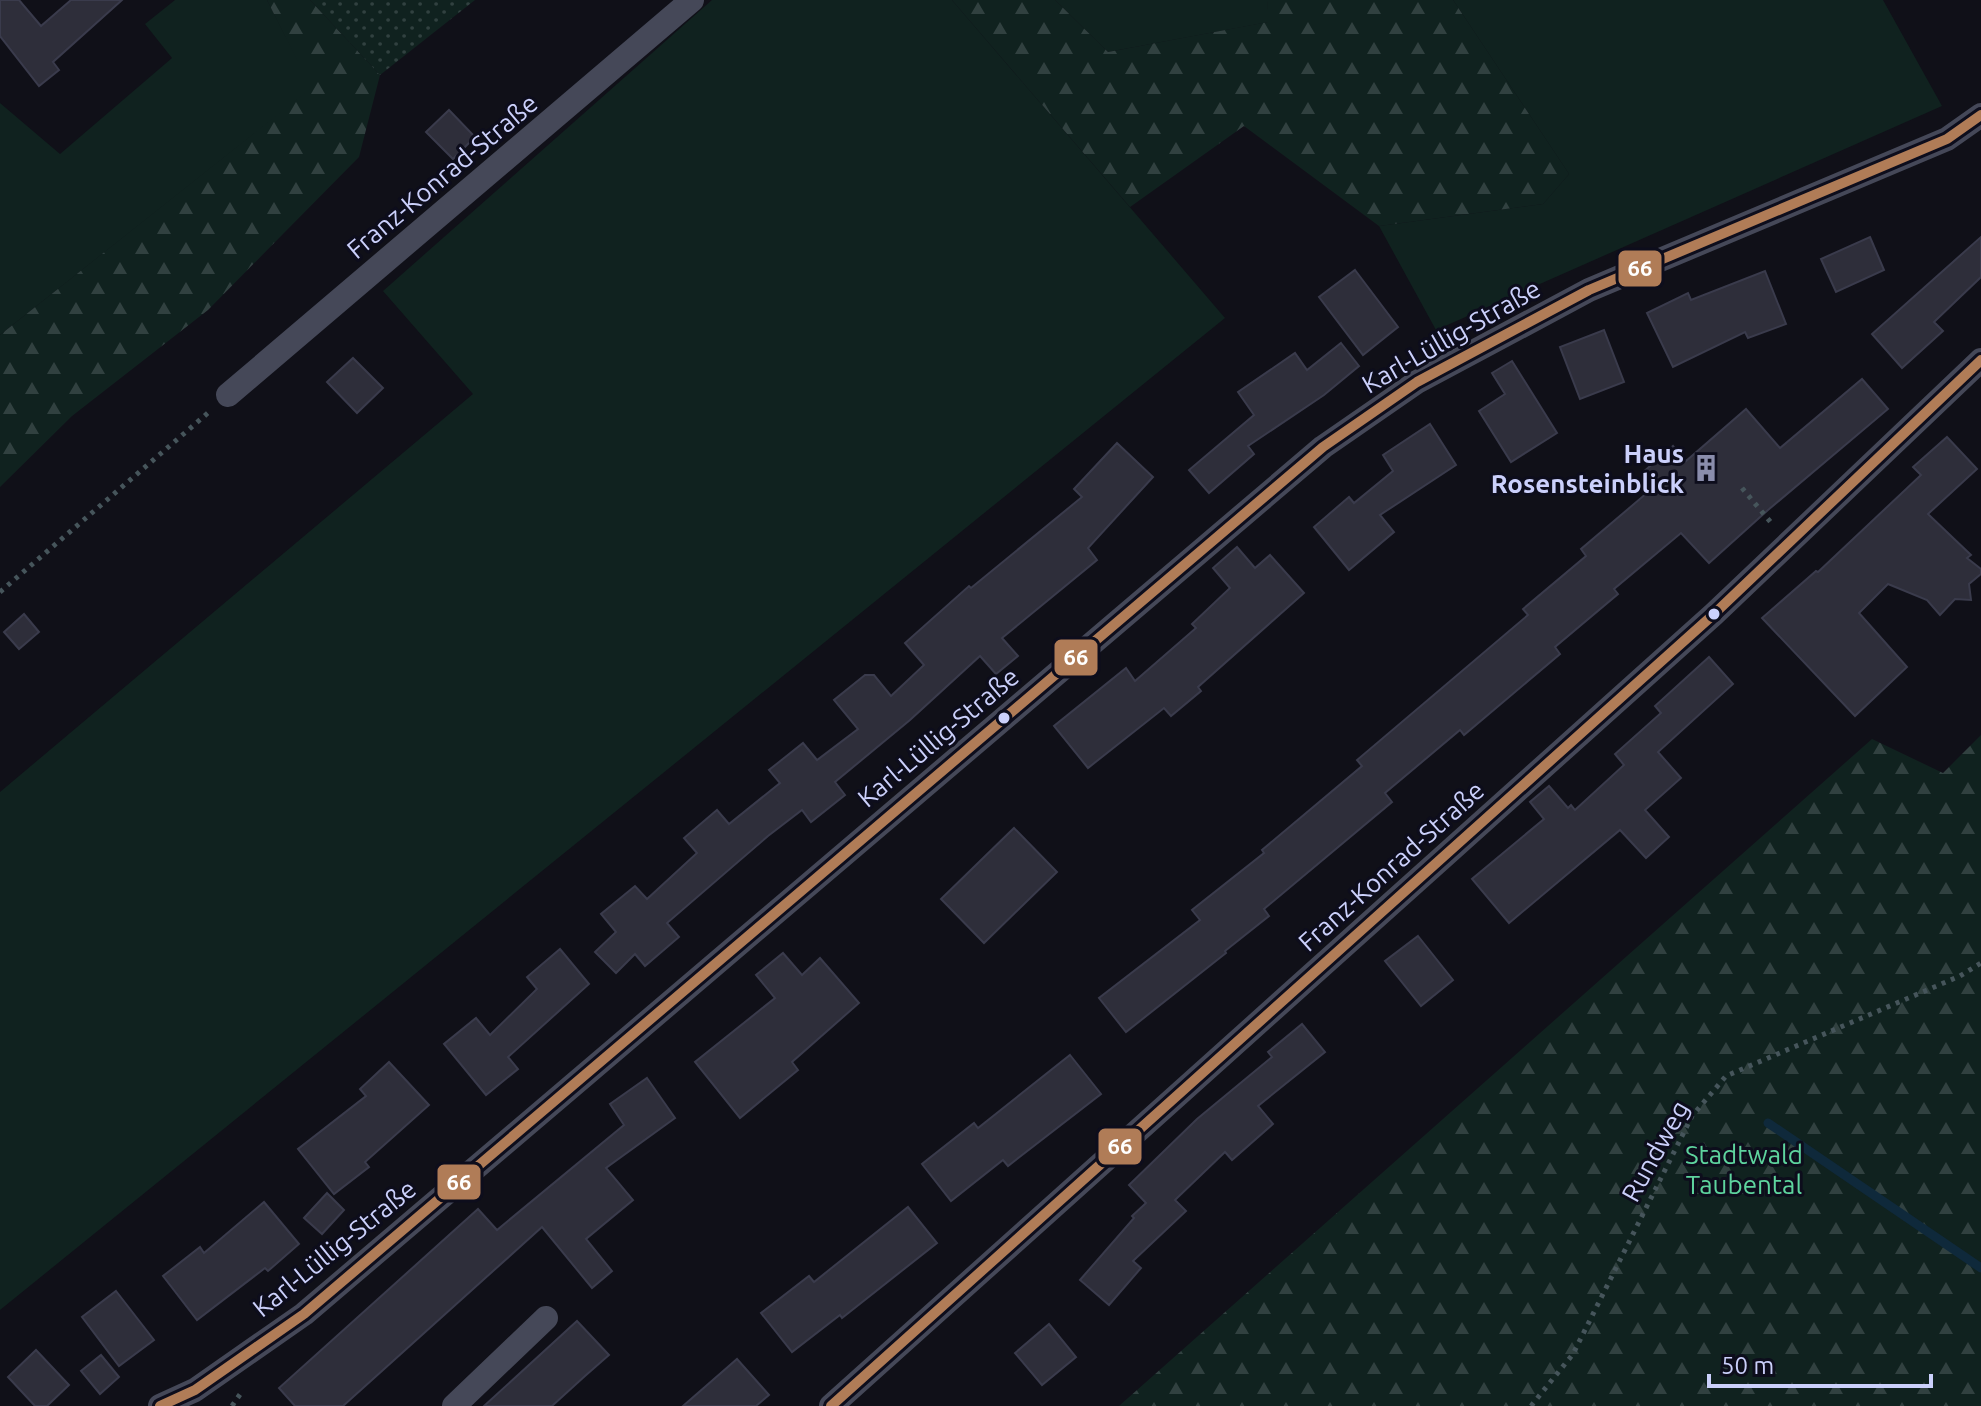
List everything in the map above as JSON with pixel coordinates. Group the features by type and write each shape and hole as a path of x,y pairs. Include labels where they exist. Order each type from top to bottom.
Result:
{"street":[{"name":"Franz-Konrad-Straße","path":"228,395 692,0"},
{"name":"Karl-Lüllig-Straße","path":"160,1406 195,1390 304,1314 1323,447 1417,382 1589,290 1947,139 1981,115"},
{"name":"Franz-Konrad-Straße","path":"831,1406 1789,545 1981,360"},
{"path":"454,1406 546,1318"}],"path":[{"path":"0,592 228,395"},
{"path":"1742,488 1789,545"},
{"name":"Rundweg","path":"1531,1406 1573,1354 1692,1116 1726,1076 1960,976 1981,963"}],"green space":[{"path":"175,0 267,0 312,88 0,335 0,103 60,154 172,58 145,24"},
{"path":"267,0 310,0 380,75 359,157 208,310 72,416 0,487 0,335 311,88"},
{"path":"310,0 475,0 380,75"},
{"path":"712,0 952,0 1225,318 0,1310 0,792 473,394 383,291"},
{"path":"952,0 1055,0 1108,52 1268,22 1267,0 1453,0 1569,174 1543,204 1379,226 1244,126 1130,207"},
{"path":"1055,0 1267,0 1269,22 1108,52"},
{"path":"1453,0 1883,0 1942,106 1436,330 1379,226 1543,204 1569,174"},
{"name":"Stadtwald Taubental","path":"1981,735 1981,1406 1119,1406 1872,739 1943,773"}],"building":[{"path":"0,0 19,0 41,26 71,0 122,0 53,62 59,70 39,86 0,36"},
{"path":"449,110 475,137 453,159 426,132"},
{"path":"1870,237 1884,270 1836,292 1821,259"},
{"path":"1981,237 1981,277 1934,322 1943,331 1902,368 1872,334"},
{"path":"1355,270 1398,327 1363,355 1319,297"},
{"path":"1765,271 1786,324 1748,338 1745,332 1673,367 1647,313 1688,293 1691,300"},
{"path":"1604,330 1624,382 1580,399 1560,347"},
{"path":"1341,343 1359,366 1324,395 1248,446 1254,454 1209,493 1189,470 1254,415 1238,392 1295,353 1307,370"},
{"path":"353,358 383,388 357,413 327,382"},
{"path":"1512,361 1557,433 1511,462 1479,411 1505,394 1492,373"},
{"path":"1862,379 1888,409 1709,563 1681,533 1614,589 1618,594 1555,647 1560,654 1464,735 1460,730 1385,793 1392,802 1264,909 1269,916 1126,1032 1099,998 1200,920 1192,910 1264,853 1262,850 1362,766 1357,760 1528,615 1523,609 1586,556 1581,549 1654,487 1642,473 1673,446 1686,461 1746,409 1780,448"},
{"path":"1430,424 1456,465 1380,515 1394,532 1349,570 1314,527 1349,497 1354,503 1393,471 1383,455"},
{"path":"1947,437 1977,469 1928,514 1971,555 1967,558 1981,569 1981,574 1969,584 1971,600 1955,599 1940,615 1927,600 1888,584 1859,613 1907,667 1855,716 1762,618 1818,572 1921,475 1913,467"},
{"path":"1117,443 1153,477 1088,548 1097,560 1002,638 1018,656 996,674 980,656 835,782 845,795 811,822 802,810 768,836 667,923 679,937 645,966 635,954 616,973 595,952 616,932 601,914 635,886 647,899 697,853 684,838 717,810 729,824 780,783 769,770 803,743 817,760 858,729 834,700 865,675 874,675 891,696 924,665 905,643 969,586 971,588 1082,497 1074,489"},
{"path":"1237,547 1255,568 1270,555 1304,593 1198,687 1201,691 1171,716 1164,708 1088,768 1054,726 1126,668 1135,681 1196,628 1192,624 1230,588 1213,568"},
{"path":"24,614 39,632 19,649 4,632"},
{"path":"1709,657 1733,684 1658,752 1681,778 1645,810 1669,837 1646,858 1620,830 1509,923 1472,879 1544,819 1530,802 1549,786 1568,808 1571,805 1575,810 1624,765 1615,754 1661,713 1655,706"},
{"path":"1014,828 1057,872 984,943 941,899"},
{"path":"1418,936 1453,980 1421,1006 1385,961"},
{"path":"560,949 589,984 508,1057 518,1069 486,1095 444,1044 476,1018 490,1035 537,989 527,977"},
{"path":"783,953 802,975 820,958 859,1003 792,1062 798,1070 740,1118 695,1062 775,998 756,975"},
{"path":"1302,1024 1325,1052 1258,1106 1273,1124 1232,1160 1225,1152 1175,1200 1186,1211 1133,1261 1141,1268 1109,1305 1080,1280 1146,1203 1129,1185 1197,1119 1272,1057 1268,1052"},
{"path":"1070,1055 1101,1094 1008,1166 1003,1160 951,1201 922,1164 974,1123 978,1128"},
{"path":"389,1062 429,1105 365,1162 369,1167 334,1194 298,1149 366,1096 360,1089"},
{"path":"647,1078 675,1118 606,1168 633,1200 586,1239 612,1271 592,1288 542,1227 343,1406 295,1406 279,1388 478,1209 497,1230 624,1125 610,1104"},
{"path":"327,1193 344,1210 322,1234 304,1218"},
{"path":"264,1202 299,1244 268,1271 265,1268 197,1320 163,1276 200,1247 204,1253"},
{"path":"908,1207 937,1243 842,1318 840,1315 792,1352 761,1313 809,1276 814,1282"},
{"path":"116,1291 154,1340 119,1366 82,1317"},
{"path":"577,1321 609,1355 552,1406 484,1406"},
{"path":"1049,1324 1076,1357 1042,1385 1015,1353"},
{"path":"36,1350 69,1385 47,1406 35,1406 8,1377"},
{"path":"101,1355 119,1377 100,1394 81,1371"},
{"path":"737,1359 769,1395 756,1406 683,1406"}],"waterway":[{"path":"1768,1123 1981,1268"}],"transit line":[{"name":"66","path":"160,1406 195,1390 304,1314 1323,447 1417,382 1589,290 1947,139 1981,115"},
{"name":"66","path":"831,1406 1714,614 1981,360"}],"place":[{"name":"Haus Rosensteinblick","path":"1706,468"}]}
